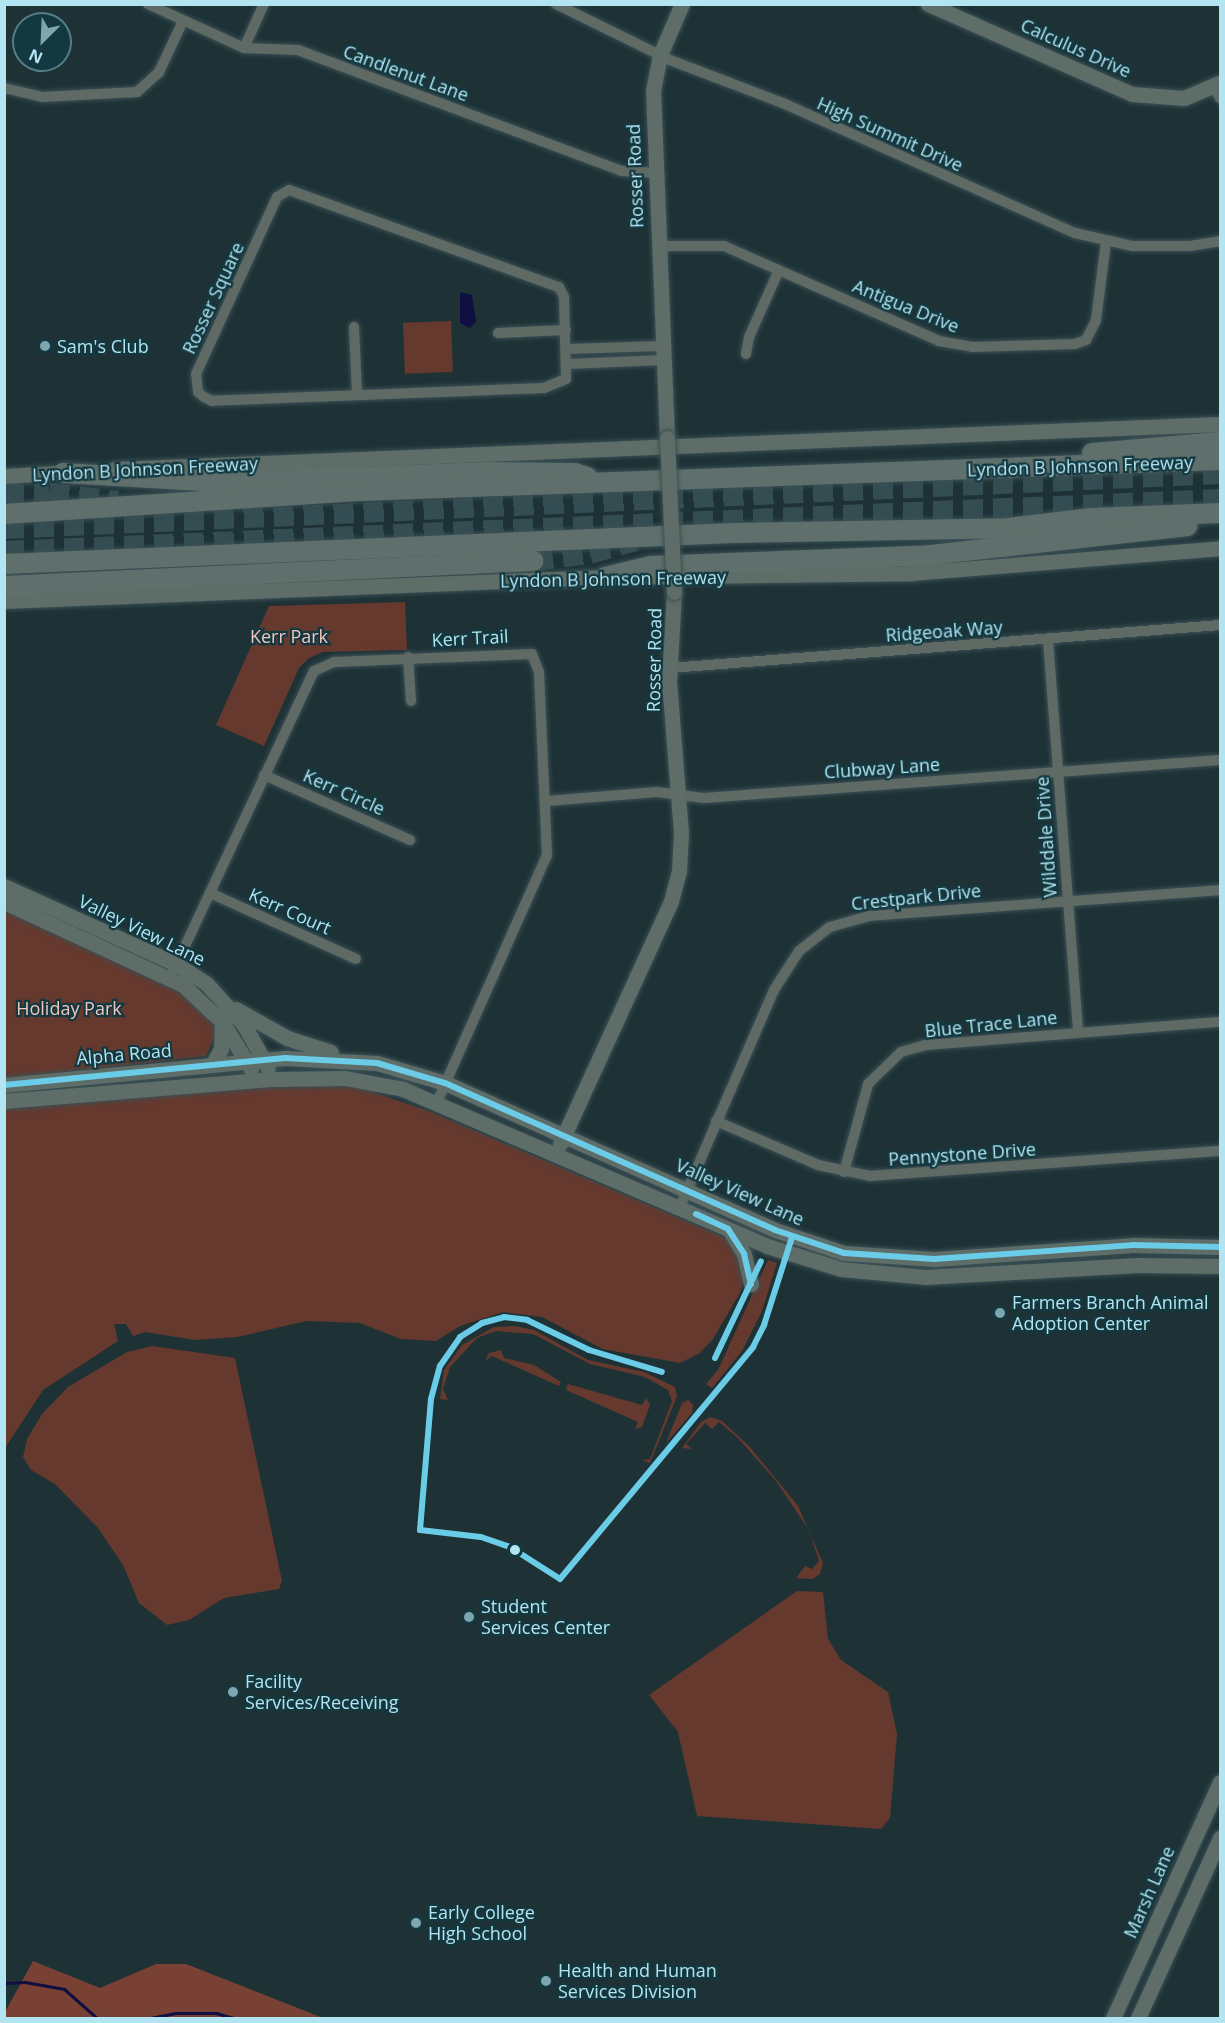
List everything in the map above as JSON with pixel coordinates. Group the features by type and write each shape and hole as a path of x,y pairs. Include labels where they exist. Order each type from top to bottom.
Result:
{"highway":[{"path":"1022,468 1100,452 1221,442"},
{"name":"Lyndon B Johnson Freeway","path":"4,514 362,491 612,485 1221,460"},
{"path":"63,473 220,482 490,472 575,473 612,485"},
{"path":"4,564 732,533 1008,528 1091,518 1221,513"},
{"path":"605,577 650,566 816,562 984,550 1205,525 1221,518"},
{"path":"4,586 533,561"}],"main road":[{"name":"Rosser Road","path":"557,1153 676,885 681,855 670,668 674,592 653,91 660,55 682,4"},
{"name":"Calculus Drive","path":"928,4 1132,94 1168,100 1218,89"},
{"name":"Lyndon B Johnson Freeway","path":"4,477 1221,424"},
{"name":"Lyndon B Johnson Freeway","path":"4,600 605,577 912,573 1221,548"},
{"name":"Valley View Lane","path":"5,892 174,972 206,983 226,1003 264,1060 273,1079"},
{"name":"Valley View Lane","path":"174,972 222,1022 257,1080 315,1076 379,1082 437,1102 787,1253 868,1274 937,1277 1214,1264"},
{"path":"226,1003 286,1038 357,1060"},
{"path":"212,1065 221,1049 222,1022"},
{"name":"Valley View Lane","path":"246,1061 357,1060 399,1067 445,1083 775,1230 860,1255 934,1258 1132,1245 1215,1246"},
{"name":"Alpha Road","path":"4,1085 246,1061"},
{"name":"Alpha Road","path":"4,1101 257,1080"},
{"path":"728,1229 744,1254 751,1284"},
{"path":"1214,1264 1215,1246"},
{"path":"1050,1252 1050,1270"},
{"name":"Marsh Lane","path":"1113,2019 1221,1782"},
{"path":"1138,2019 1221,1838"}],"street":[{"name":"Candlenut Lane","path":"148,4 244,48 298,50 622,171 655,173"},
{"path":"244,48 264,4"},
{"name":"High Summit Drive","path":"556,4 660,55 785,104 1045,222 1106,242 1162,247 1220,244"},
{"path":"4,87 42,98 137,93 159,72 183,21"},
{"name":"Rosser Square","path":"289,190 559,287 564,297 568,364 566,379 554,387 357,394 212,401 198,392 196,374 277,197 289,190"},
{"name":"Antigua Drive","path":"658,246 724,246 939,341 972,347 1075,344 1092,334 1106,242"},
{"path":"746,354 749,337 779,270"},
{"path":"354,327 357,394"},
{"path":"498,333 566,330"},
{"path":"567,349 663,353"},
{"path":"568,364 663,353"},
{"name":"Ridgeoak Way","path":"670,668 1221,626"},
{"name":"Wilddale Drive","path":"1048,640 1078,1032"},
{"name":"Kerr Trail","path":"174,972 314,671 334,662 408,657 532,654 538,672 547,801 544,864 437,1102"},
{"path":"408,657 411,701"},
{"name":"Clubway Lane","path":"547,801 657,792 704,798 1221,760"},
{"name":"Kerr Circle","path":"264,775 410,840"},
{"name":"Crestpark Drive","path":"680,1207 716,1121 787,968 799,951 830,927 869,915 1221,890"},
{"name":"Kerr Court","path":"210,893 356,959"},
{"name":"Blue Trace Lane","path":"844,1172 868,1084 901,1052 925,1045 1221,1022"},
{"name":"Pennystone Drive","path":"716,1121 802,1160 844,1172 897,1177 1221,1151"}],"green space":[{"path":"451,321 453,372 405,374 403,323"},
{"name":"Kerr Park","path":"405,602 407,650 323,652 309,658 299,668 264,746 216,725 269,606"},
{"name":"Holiday Park","path":"5,909 180,990 202,1007 217,1032 206,1056 5,1079"},
{"path":"348,1084 429,1111 726,1238 745,1260 741,1291 713,1339 700,1353 680,1363 603,1349 542,1317 503,1312 460,1326 436,1341 401,1339 360,1323 307,1321 237,1337 195,1340 145,1332 133,1336 126,1324 114,1324 118,1341 43,1390 5,1448 5,1107 274,1085"},
{"path":"768,1260 777,1263 762,1311 742,1351 712,1388 706,1384 718,1370"},
{"path":"515,1326 534,1330 588,1360 644,1372 675,1387 677,1396 650,1463 642,1460 650,1459 672,1401 668,1390 645,1377 590,1364 533,1334 496,1331 477,1338 450,1367 443,1389 448,1400 440,1399 444,1370 462,1345 494,1327"},
{"path":"152,1346 235,1358 282,1581 279,1589 224,1598 189,1620 167,1625 139,1603 123,1565 98,1528 55,1484 31,1470 23,1457 27,1439 42,1414 68,1387 127,1352"},
{"path":"501,1350 504,1358 534,1365 561,1382 559,1386 492,1356 485,1361 489,1353"},
{"path":"568,1384 642,1405 646,1398 650,1405 642,1427 635,1429 638,1422 566,1390"},
{"path":"688,1400 693,1405 692,1413 666,1443 682,1403"},
{"path":"710,1417 722,1421 750,1447 798,1506 808,1528 776,1481 738,1438 719,1422 712,1429 705,1423 686,1444 692,1449 682,1448 701,1422"},
{"path":"810,1534 823,1563 820,1574 812,1579 796,1578 805,1566 812,1569 819,1561"},
{"path":"797,1591 823,1592 828,1639 841,1660 888,1692 897,1734 890,1818 881,1829 697,1816 678,1732 649,1695"}],"shaded area":[{"path":"460,292 472,295 476,322 470,328 460,323"},
{"path":"33,1961 100,1988 156,1964 186,1964 323,2018 5,2018 5,2012"}],"waterway":[{"path":"4,1983 25,1982 64,1989 97,2018"},
{"path":"150,2018 176,2013 216,2013 233,2018"}],"tunnel":[{"path":"4,529 1220,474"},
{"path":"4,494 49,493 118,501"},
{"path":"4,551 1220,499"},
{"path":"533,561 590,554 636,541"}],"transit line":[{"path":"4,1085 285,1058 377,1063 445,1083 775,1230 844,1253 934,1259 1133,1245 1220,1247"},
{"path":"696,1214 728,1229 744,1254 751,1284"},
{"path":"560,1579 753,1347 764,1325 792,1237"},
{"path":"715,1358 761,1261"},
{"path":"420,1530 431,1399 440,1366 460,1337 482,1323 504,1317 527,1320 589,1350 662,1372"},
{"path":"420,1530 481,1537 510,1547 560,1579"}],"place":[{"name":"Sam's Club","path":"45,346"},
{"name":"Farmers Branch Animal Adoption Center","path":"1000,1313"},
{"name":"Student Services Center","path":"469,1617"},
{"name":"Facility Services/Receiving","path":"233,1692"},
{"name":"Early College High School","path":"416,1923"},
{"name":"Health and Human Services Division","path":"546,1981"}]}
